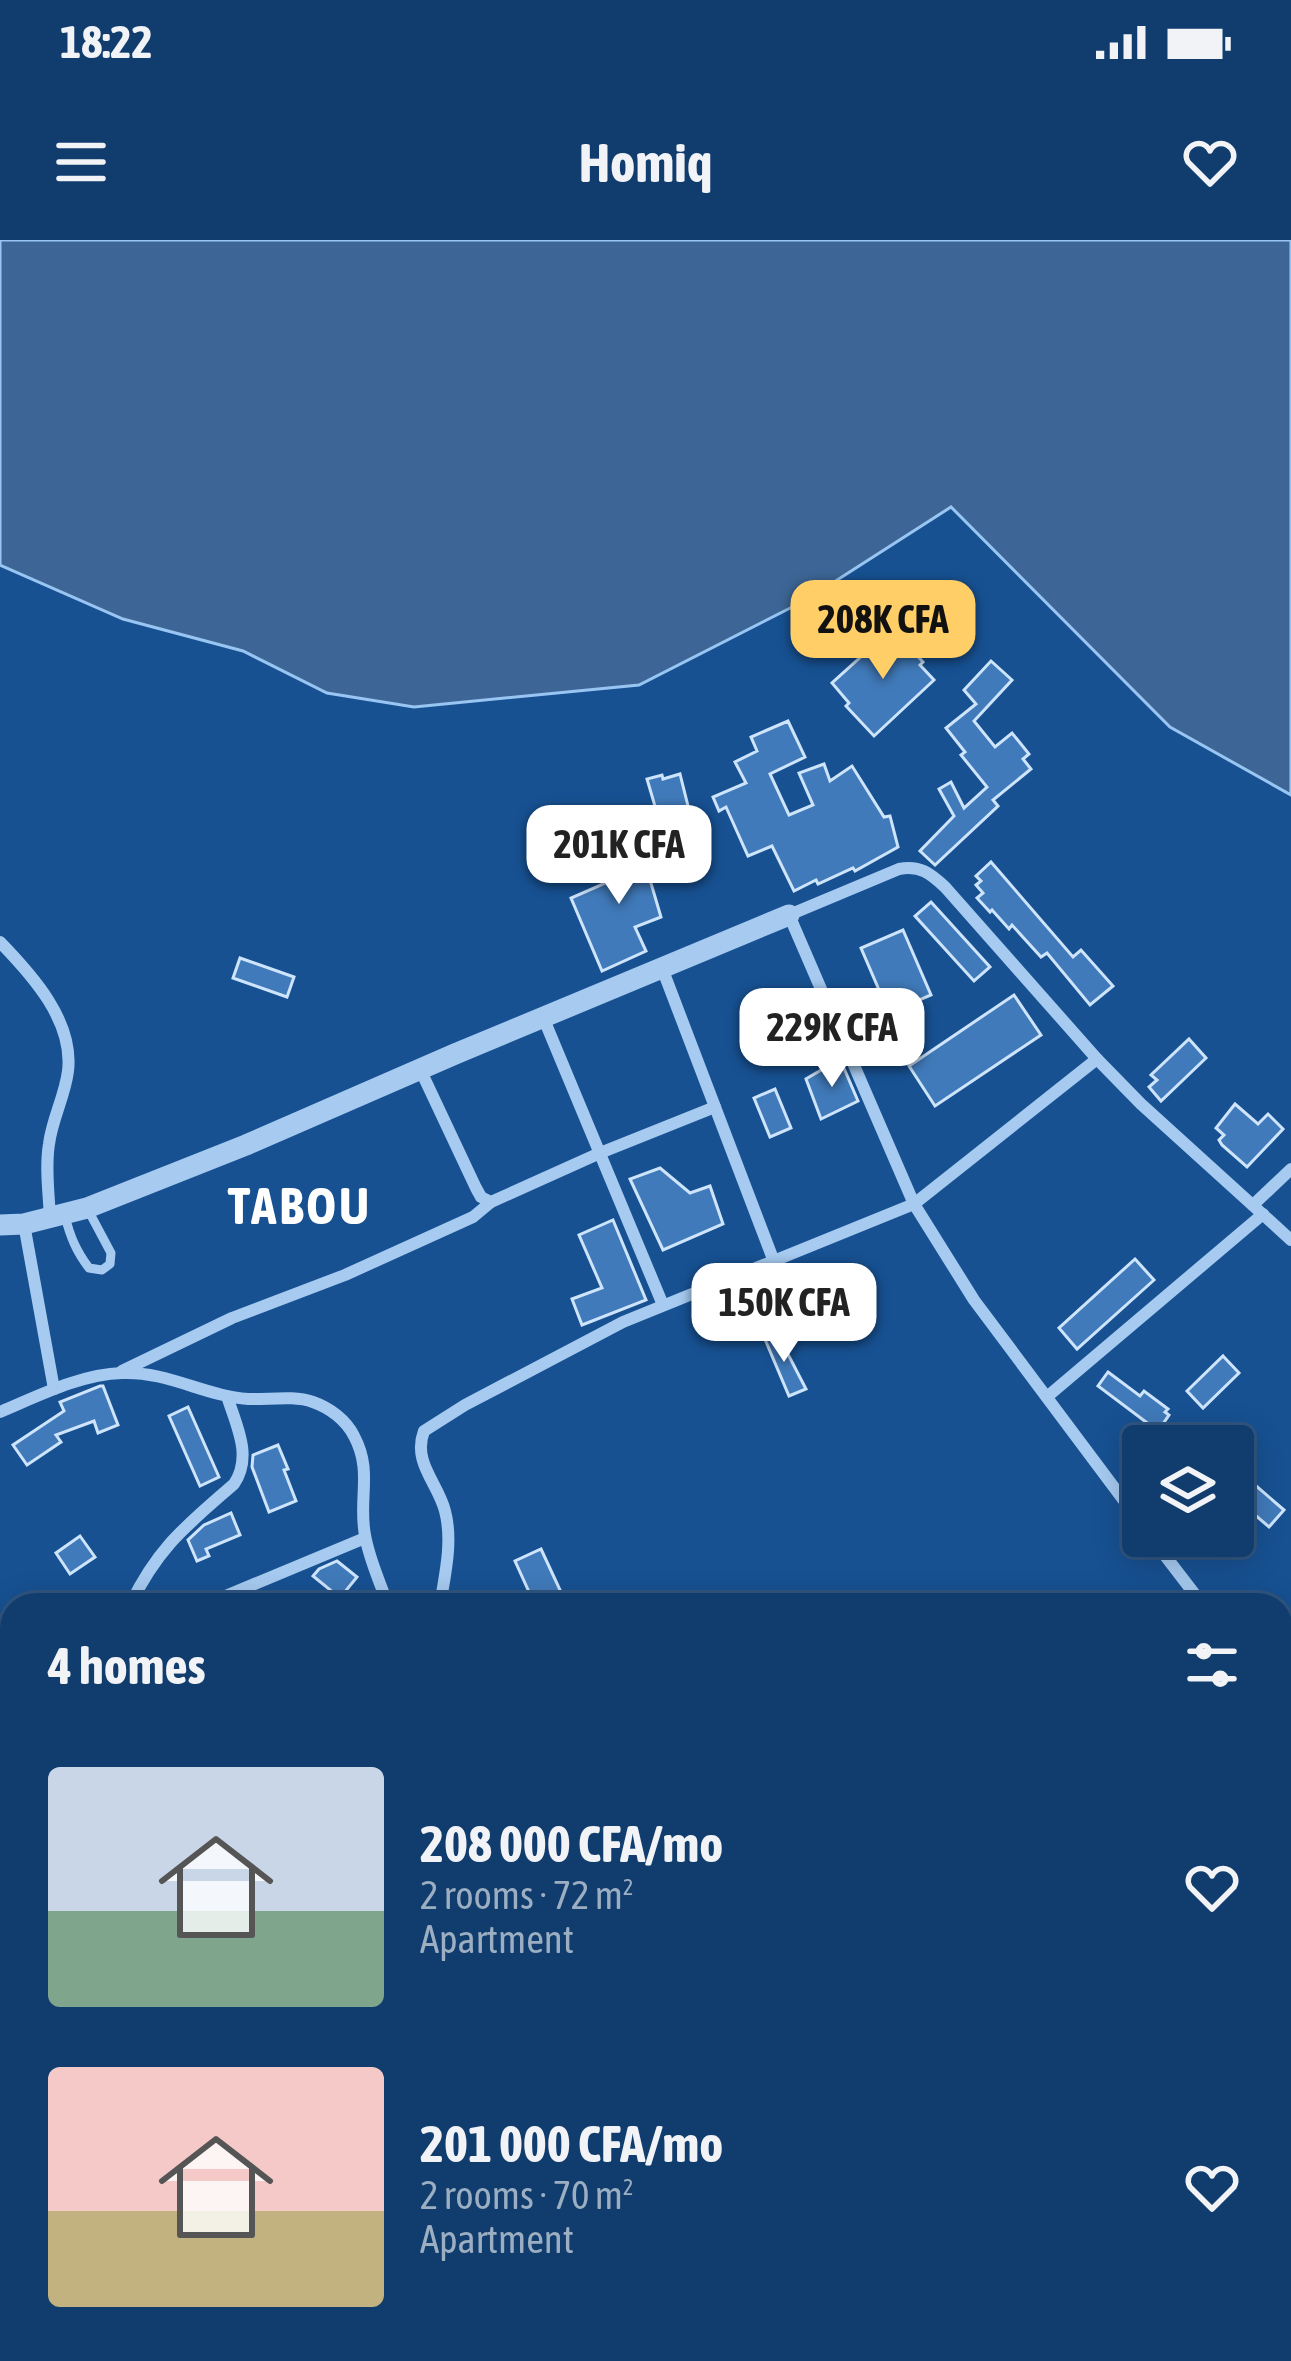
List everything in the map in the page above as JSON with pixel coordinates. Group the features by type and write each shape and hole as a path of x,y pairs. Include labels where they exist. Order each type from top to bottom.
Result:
{"street":[{"path":"0,1225 67,1214 246,1145 913,866 945,887 1142,1104 1291,1240"},
{"path":"789,916 914,1204 974,1300 1122,1497"},
{"path":"0,942 39,986 65,1042 68,1068 49,1143 67,1214"},
{"path":"662,968 773,1259"},
{"path":"543,1017 663,1305"},
{"path":"441,1593 448,1533 445,1510 421,1451 424,1431 580,1343 914,1204 1097,1059"},
{"path":"420,1069 476,1188 490,1202"},
{"path":"0,1412 118,1372 232,1318 345,1275 451,1227 490,1202 600,1153 715,1107"},
{"path":"1048,1396 1258,1209 1291,1169"},
{"path":"24,1224 54,1390"},
{"path":"118,1372 161,1376 226,1396 313,1402 341,1418 353,1433 366,1469 365,1538 384,1593"},
{"path":"136,1593 170,1540 242,1473 244,1453 226,1396"},
{"path":"233,1593 365,1538"},
{"path":"1166,1557 1194,1593"}],"lane":[{"path":"67,1214 111,1253 110,1264 102,1270 89,1268 79,1255 67,1214"}],"water":[{"path":"0,240 1291,240 1291,795 1170,727 951,507 806,600 639,685 414,707 327,693 243,651 123,619 0,565"}],"building":[{"path":"894,627 934,680 874,736 832,683"},
{"path":"991,661 1012,680 974,721 995,747 1012,733 1029,754 1023,759 1031,769 993,800 998,806 935,865 920,851 954,816 939,789 951,782 964,808 987,787 946,728 976,704 964,690"},
{"path":"788,721 805,757 770,774 789,815 813,805 799,773 824,764 830,781 852,766 884,817 890,816 898,847 855,871 794,891 772,846 748,856 726,807 719,811 713,797 746,783 735,762 757,751 751,737"},
{"path":"680,774 691,818 671,824 667,810 657,813 647,779"},
{"path":"635,829 661,917 635,927 646,951 602,971 571,898 624,875 612,836"},
{"path":"991,862 1073,957 1081,950 1113,986 1090,1005 1047,953 1041,957 1012,925 1009,929 990,912 977,898 983,893 976,876"},
{"path":"931,902 990,967 974,981 915,916"},
{"path":"903,930 931,995 889,1013 861,948"},
{"path":"240,958 294,977 287,997 233,978"},
{"path":"1014,995 1041,1035 935,1106 909,1066"},
{"path":"1189,1039 1206,1058 1161,1101 1149,1087 1157,1080 1151,1075"},
{"path":"840,1059 858,1101 821,1119 806,1079"},
{"path":"775,1089 791,1128 770,1137 754,1098"},
{"path":"1235,1104 1258,1124 1268,1114 1283,1129 1247,1167 1222,1145 1219,1140 1224,1135 1216,1128"},
{"path":"660,1168 690,1193 710,1186 723,1224 663,1250 630,1179"},
{"path":"613,1220 646,1300 582,1325 572,1299 602,1288 579,1235"},
{"path":"1135,1259 1154,1280 1077,1349 1059,1328"},
{"path":"776,1331 806,1389 789,1396 764,1337"},
{"path":"1223,1356 1239,1373 1203,1408 1187,1391"},
{"path":"1108,1372 1140,1396 1144,1391 1168,1409 1169,1415 1162,1425 1150,1425 1098,1386"},
{"path":"100,1386 118,1425 98,1433 94,1421 56,1435 61,1442 27,1465 13,1445 64,1411 60,1402"},
{"path":"188,1407 219,1477 200,1486 169,1416"},
{"path":"278,1445 296,1501 269,1512 252,1467 253,1455"},
{"path":"1254,1484 1284,1510 1269,1527 1254,1514"},
{"path":"231,1513 240,1535 206,1549 209,1556 197,1561 188,1540 204,1525"},
{"path":"80,1536 95,1557 70,1574 56,1553"},
{"path":"541,1549 561,1593 530,1593 515,1561"},
{"path":"337,1561 357,1577 344,1593 334,1593 313,1576"}],"district":[{"name":"TABOU","path":"300,1205"}]}
